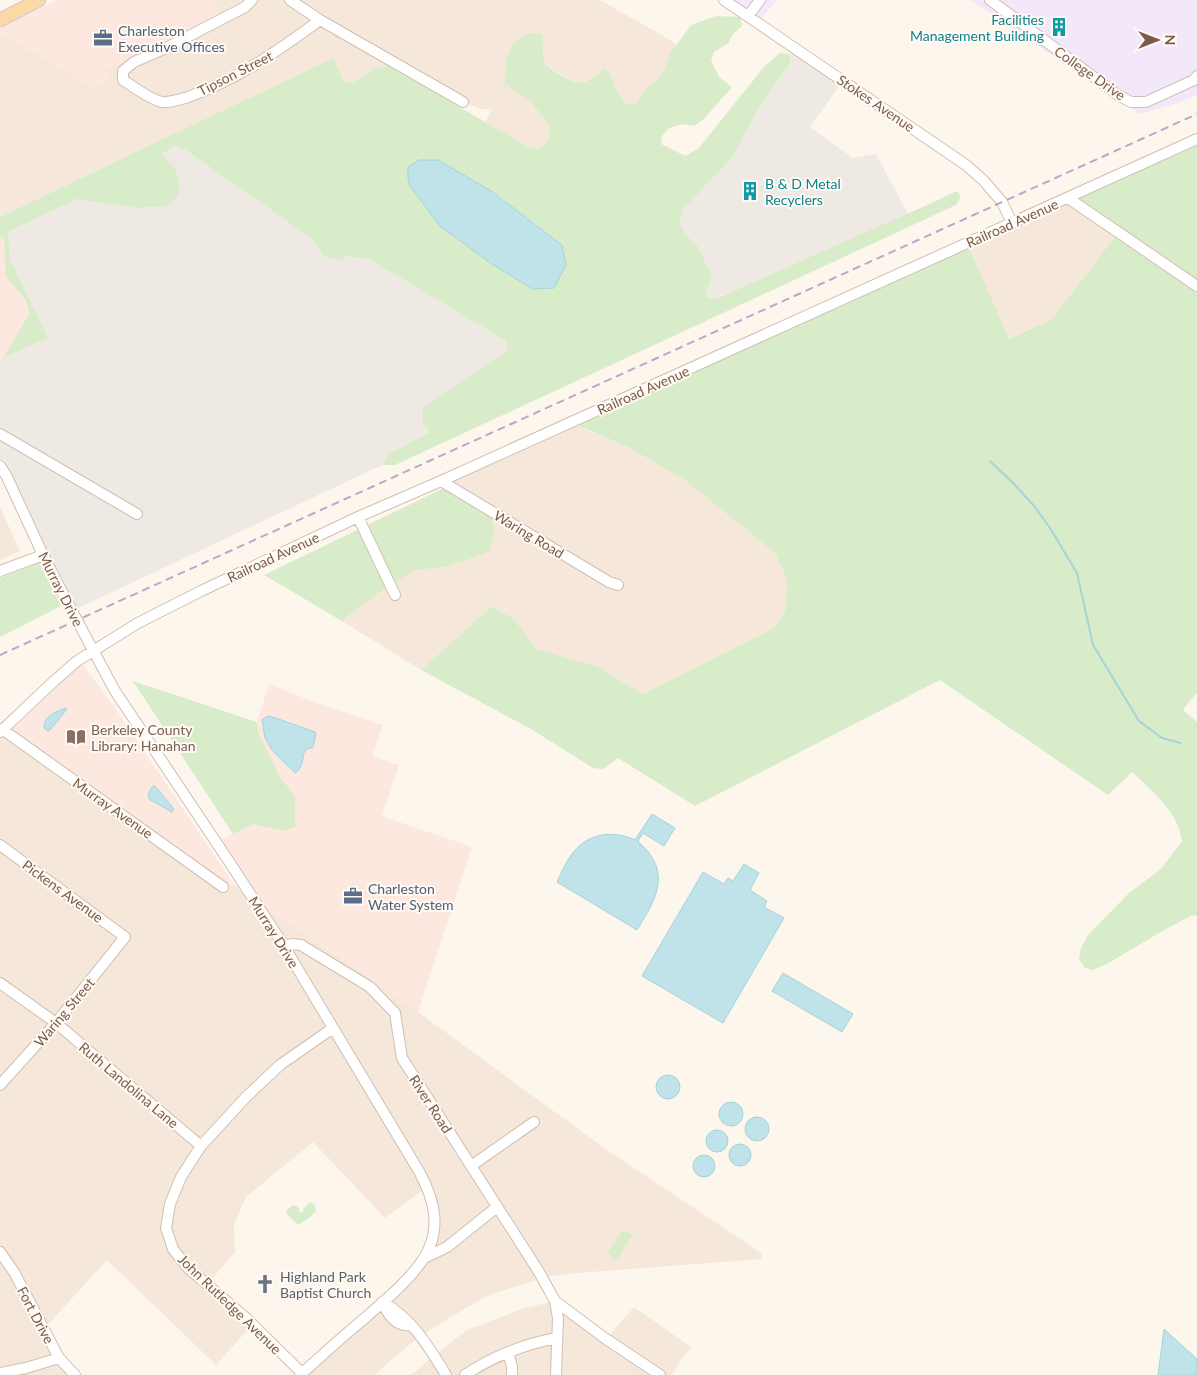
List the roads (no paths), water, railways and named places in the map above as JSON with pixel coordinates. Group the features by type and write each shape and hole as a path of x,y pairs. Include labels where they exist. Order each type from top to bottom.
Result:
{"main road":[{"path":"0,20 39,0"}],"street":[{"name":"Tipson Street","path":"252,0 245,6 166,48 134,62 123,70 123,80 145,94 163,102 180,100 205,91 244,71 278,51 320,20"},
{"path":"290,0 320,20 463,102"},
{"name":"Stokes Avenue","path":"724,0 966,165 983,180 1002,202 1012,223"},
{"path":"748,16 760,0"},
{"name":"College Drive","path":"990,0 1118,95 1131,102 1146,102 1194,80 1197,76"},
{"name":"Railroad Avenue","path":"1,731 77,661 138,623 193,595 358,516 441,481 1197,139"},
{"path":"1068,198 1197,286"},
{"path":"0,434 137,514"},
{"name":"Murray Drive","path":"0,466 74,617 115,691 284,946 429,1191 434,1209 434,1228 430,1246 424,1259 414,1272 382,1302 301,1374"},
{"name":"Waring Road","path":"441,481 609,582 618,585"},
{"path":"358,516 395,595"},
{"path":"0,571 43,555"},
{"name":"Murray Avenue","path":"1,731 223,887"},
{"name":"Pickens Avenue","path":"0,845 125,936"},
{"name":"Waring Street","path":"0,1085 56,1023 125,936"},
{"name":"River Road","path":"284,946 301,945 370,987 395,1013 402,1058 556,1301"},
{"name":"Ruth Landolina Lane","path":"0,983 56,1023 201,1146"},
{"name":"John Rutledge Avenue","path":"301,1374 246,1318 188,1268 172,1249 166,1228 170,1204 182,1177 201,1146 246,1097 280,1065 333,1028"},
{"path":"471,1166 534,1122"},
{"path":"424,1259 447,1247 497,1207"},
{"name":"Fort Drive","path":"0,1252 14,1272 59,1358 76,1375"},
{"path":"556,1301 558,1318 556,1375"},
{"path":"556,1301 606,1339 660,1375"},
{"path":"382,1302 399,1312 411,1325 446,1375"},
{"path":"465,1375 478,1366 528,1345 557,1338"},
{"path":"508,1354 512,1366 512,1375"},
{"path":"0,1373 26,1368 59,1358"}],"water":[{"path":"419,160 438,160 491,191 562,245 566,265 554,288 533,289 492,264 440,226 410,186 408,167"},
{"path":"66,708 50,730 48,731 44,728 48,718"},
{"path":"270,716 316,734 313,747 305,750 301,766 295,773 272,750 265,738 262,720"},
{"path":"153,786 174,809 172,812 149,799 148,794"},
{"path":"652,814 675,828 664,846 643,833 638,841 650,854 656,866 658,885 652,904 637,930 557,882 571,856 583,843 597,836 613,834 635,840"},
{"path":"744,864 759,873 750,890 767,901 764,907 784,918 723,1023 642,976 703,872 724,884 728,878 733,881"},
{"path":"783,973 853,1014 842,1032 772,991"},
{"path":"668,1075 676,1079 680,1087 676,1095 668,1099 660,1095 656,1087 660,1079"},
{"path":"731,1102 739,1106 743,1114 739,1122 731,1126 723,1122 719,1114 723,1106"},
{"path":"757,1117 765,1121 769,1129 765,1137 757,1141 749,1137 745,1129 749,1121"},
{"path":"717,1130 725,1133 728,1141 725,1149 717,1152 709,1149 706,1141 709,1133"},
{"path":"740,1144 748,1147 751,1155 748,1163 740,1166 732,1163 729,1155 732,1147"},
{"path":"704,1155 712,1158 715,1166 712,1174 704,1177 696,1174 693,1166 696,1158"},
{"path":"1164,1329 1197,1359 1197,1375 1158,1375"}],"waterway":[{"path":"990,461 1035,507 1077,573 1093,645 1139,721 1162,738 1180,743"}],"railway":[{"path":"0,655 1197,114"}],"place":[{"name":"Facilities Management Building","path":"1059,27"},
{"name":"Charleston Executive Offices","path":"103,38"},
{"name":"B & D Metal Recyclers","path":"750,191"},
{"name":"Berkeley County Library: Hanahan","path":"76,737"},
{"name":"Charleston Water System","path":"353,896"},
{"name":"Highland Park Baptist Church","path":"265,1284"}]}
